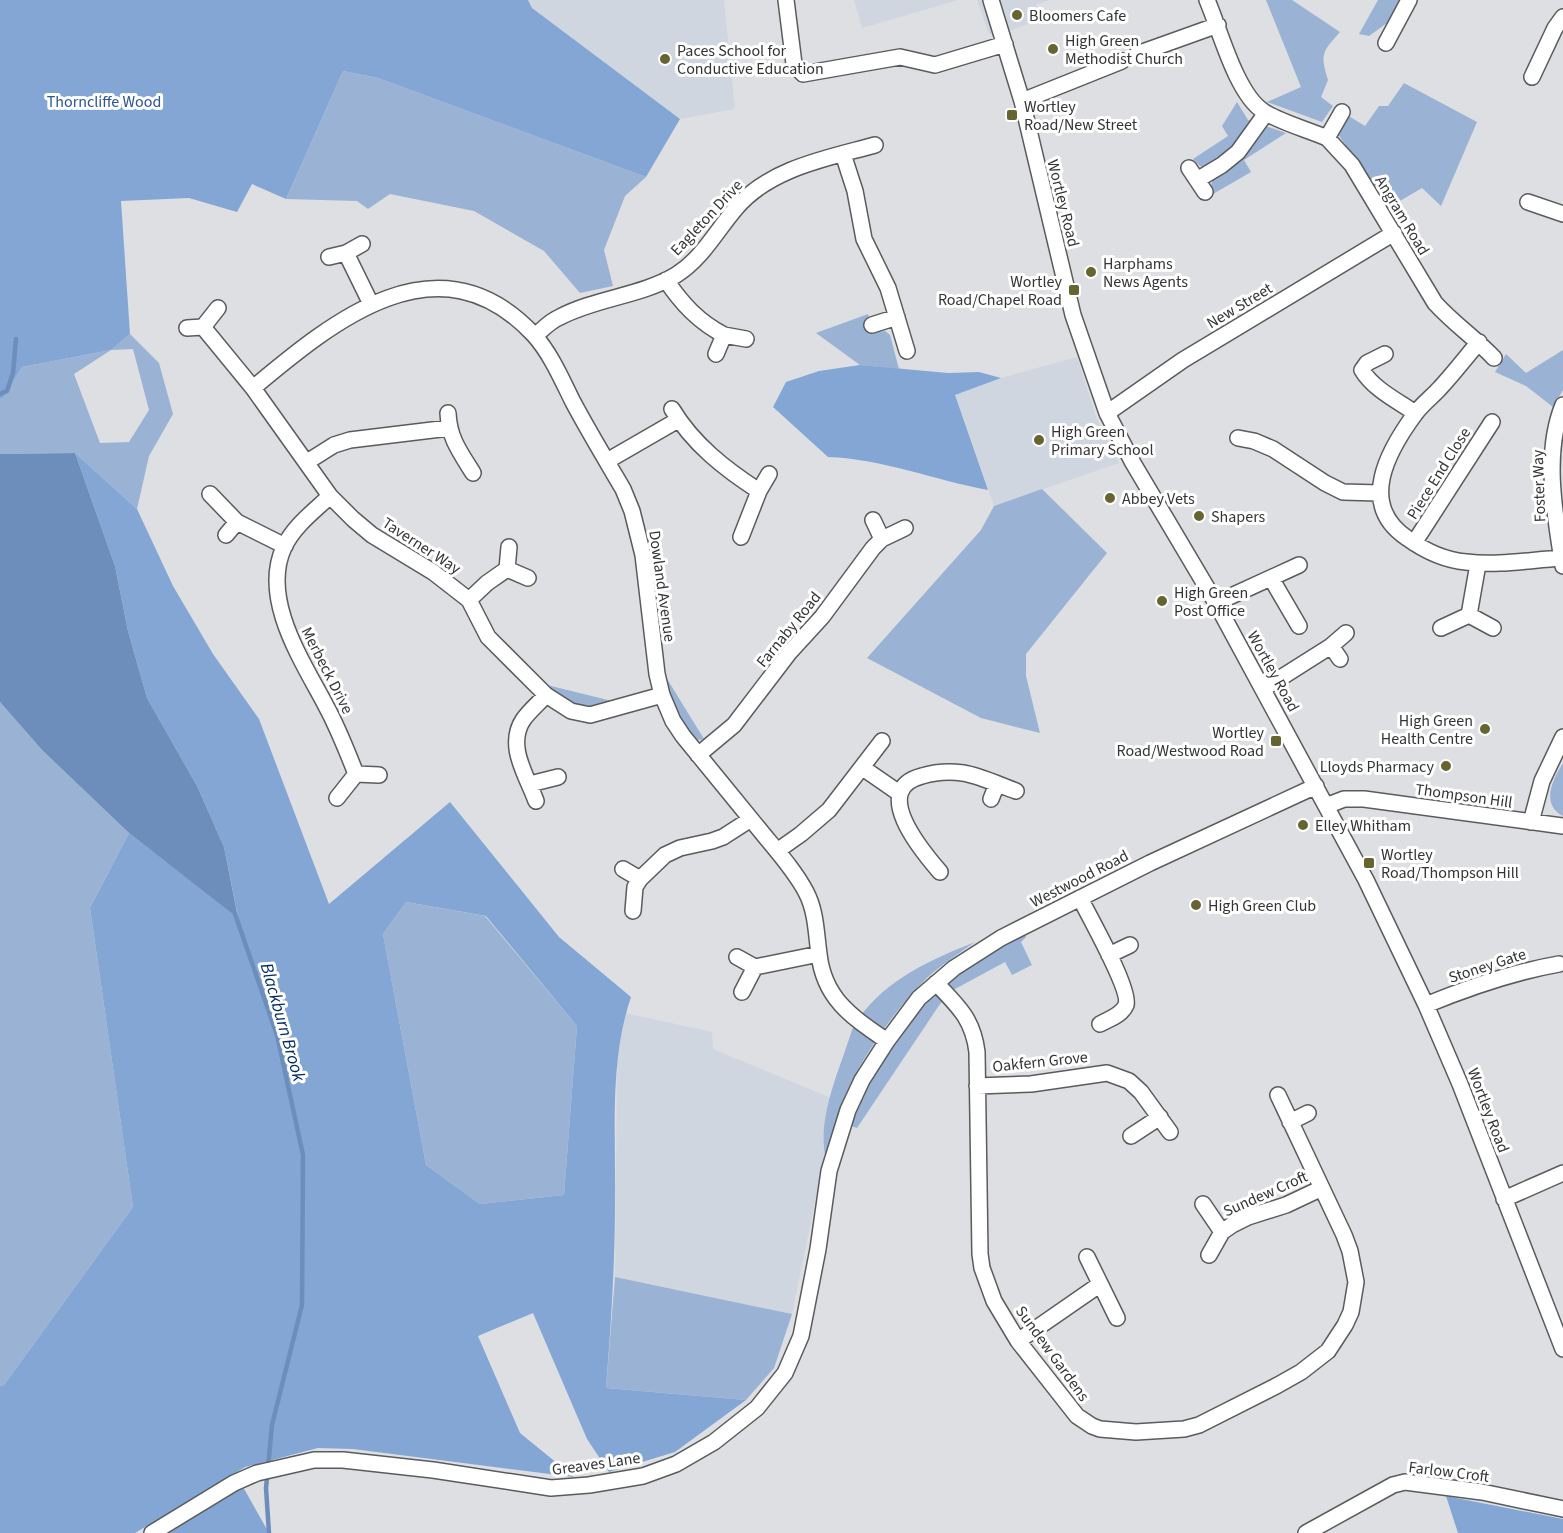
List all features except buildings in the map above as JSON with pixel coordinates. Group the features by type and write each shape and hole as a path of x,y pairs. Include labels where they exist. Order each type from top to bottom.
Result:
{"street":[{"path":"786,0 794,64 803,74 900,57 934,64 1005,44"},
{"name":"Wortley Road","path":"991,0 1022,101 1073,315 1107,413 1133,463 1216,603 1366,880 1426,1005 1460,1084 1563,1349"},
{"name":"Angram Road","path":"1207,0 1238,78 1251,100 1266,113 1327,138 1352,165 1435,303 1494,358"},
{"path":"1386,43 1409,0"},
{"path":"1532,77 1555,28 1563,17"},
{"path":"1137,54 1218,25"},
{"path":"1022,101 1122,61"},
{"path":"1327,138 1342,112"},
{"path":"1197,180 1238,152 1266,113"},
{"name":"Eagleton Drive","path":"535,336 560,316 666,280 688,265 721,229 736,208 762,185 805,165 875,145"},
{"path":"843,154 855,191 864,239 882,275 907,351"},
{"path":"1528,202 1563,214"},
{"name":"New Street","path":"1107,413 1183,360 1394,233"},
{"path":"328,257 346,254 362,244"},
{"path":"346,254 371,304"},
{"path":"666,280 694,315 724,335 746,339"},
{"name":"Dowland Avenue","path":"253,388 308,342 349,315 393,296 420,291 442,289 463,291 483,298 506,312 535,336 551,360 623,489 632,511 643,555 657,674 662,695 673,721 777,851 806,891 816,922 824,980 836,1000 857,1020 887,1041"},
{"path":"187,328 203,327 218,308"},
{"path":"872,325 897,317"},
{"name":"Taverner Way","path":"203,327 253,388 330,496 352,519 372,535 433,572 470,600 488,637 546,695 571,711 590,715 662,695"},
{"path":"716,354 724,335"},
{"path":"1479,342 1415,413 1391,454 1382,477 1379,493 1382,508 1391,525 1414,543 1439,557 1478,564 1562,562"},
{"path":"1384,354 1367,363 1362,370 1366,377 1382,390 1415,413"},
{"name":"Foster Way","path":"1562,562 1553,471 1554,443 1563,405"},
{"path":"607,461 675,415 709,455 732,474 759,491"},
{"path":"307,462 334,445 350,440 448,420 458,448 473,473"},
{"name":"Piece End Close","path":"1414,543 1492,422"},
{"path":"1238,438 1254,441 1273,449 1343,492 1379,493"},
{"path":"741,537 768,474"},
{"path":"210,494 237,522 285,546"},
{"name":"Merbeck Drive","path":"330,496 304,519 285,546 280,558 278,584 288,632 340,734 356,774"},
{"path":"873,520 882,538"},
{"path":"225,535 237,522"},
{"name":"Farnaby Road","path":"698,755 734,725 789,653 822,617 882,538 904,528"},
{"path":"507,569 509,546"},
{"path":"1469,615 1478,564"},
{"path":"1216,603 1299,565"},
{"path":"470,600 487,583 507,569"},
{"path":"507,569 528,578"},
{"path":"1271,578 1299,626"},
{"path":"1441,628 1469,615"},
{"path":"1469,615 1493,628"},
{"path":"1263,689 1335,652 1346,633"},
{"path":"536,801 518,755 518,730 524,719 546,695"},
{"path":"1531,822 1542,781 1563,737"},
{"path":"777,851 829,810 882,741"},
{"path":"863,768 899,793"},
{"path":"940,872 908,828 898,801 899,793 905,784 915,777 946,771 976,776 1016,791"},
{"path":"337,798 356,774 379,775"},
{"path":"530,784 558,777"},
{"path":"992,799 997,784"},
{"name":"Westwood Road","path":"887,1041 907,1012 936,982 1000,938 1201,838 1316,786"},
{"name":"Thompson Hill","path":"1326,806 1334,801 1353,798 1563,826"},
{"path":"633,911 635,887 640,879 665,855 673,850 723,837 751,819"},
{"path":"623,870 640,879"},
{"path":"1080,898 1109,955 1127,999 1121,1012 1100,1024"},
{"path":"1109,955 1130,945"},
{"path":"737,957 755,967 819,954"},
{"name":"Stoney Gate","path":"1426,1005 1492,980 1534,968 1559,964"},
{"path":"742,992 755,967"},
{"name":"Sundew Gardens","path":"936,982 970,1023 975,1036 982,1268 994,1301 1018,1341 1077,1416 1092,1426 1113,1430 1164,1432 1199,1425 1293,1377 1317,1361 1332,1345 1348,1318 1355,1298 1354,1268 1344,1235 1278,1095"},
{"name":"Greaves Lane","path":"152,1533 234,1483 257,1473 314,1460 433,1470 550,1488 589,1485 643,1476 676,1464 714,1442 757,1408 785,1373 797,1346 818,1249 830,1171 837,1146 848,1110 862,1080 887,1041"},
{"name":"Oakfern Grove","path":"977,1086 1031,1084 1107,1073 1129,1081 1141,1092 1170,1132"},
{"path":"1290,1122 1308,1113"},
{"path":"1131,1136 1160,1117"},
{"path":"1504,1199 1563,1173"},
{"name":"Sundew Croft","path":"1209,1255 1222,1232 1248,1217 1286,1205 1322,1188"},
{"name":"Sundew Croft","path":"1203,1204 1222,1232"},
{"path":"1087,1257 1117,1318"},
{"path":"1018,1341 1099,1285"},
{"name":"Farlow Croft","path":"1306,1533 1393,1485 1405,1482 1482,1492 1563,1509"}],"shaded area":[{"name":"Paces School for Conductive Education","path":"528,0 724,0 735,109 680,119 532,8"},
{"path":"854,0 958,0 862,28"},
{"path":"977,0 1049,0 1036,5 1042,19 1006,32 989,34"},
{"path":"1266,0 1292,0 1340,32 1329,44 1324,54 1328,80 1321,97 1333,106 1322,122 1267,102 1301,87"},
{"path":"1378,0 1400,0 1387,23 1369,36 1359,34"},
{"path":"343,71 378,78 646,177 625,196 604,250 613,286 580,293 544,251 474,211 390,194 368,209 357,201 286,199"},
{"path":"1404,83 1477,122 1441,206 1422,188 1388,208 1338,134 1347,115 1365,126 1379,106 1388,106"},
{"path":"1237,102 1248,120 1286,133 1244,160 1251,172 1213,194 1211,185 1213,179 1206,168 1193,159 1228,136 1222,126"},
{"path":"868,314 873,333 885,331 890,335 899,369 860,365 816,333"},
{"path":"130,334 159,363 173,414 149,456 137,509 75,453 0,454 0,399 4,397 22,367 111,350","holes":["133,349 149,410 129,442 100,443 74,374 111,350"]},
{"path":"1563,350 1563,390 1553,407 1526,386 1495,372 1506,354 1526,373"},
{"name":"High Green Primary School","path":"1077,357 1096,417 1119,463 994,506 955,395 1001,378"},
{"path":"75,453 115,566 128,631 147,698 197,786 224,847 238,918 129,833 42,750 0,702 0,454"},
{"path":"1042,489 1107,553 1026,654 1026,676 1040,733 981,718 867,658 981,530 994,506"},
{"path":"664,674 704,739 698,740 691,735 680,720"},
{"path":"547,685 612,701 585,706 569,701"},
{"path":"0,702 42,750 129,833 90,908 133,1207 4,1385 0,1386"},
{"path":"1563,763 1563,816 1556,811 1550,798 1553,784"},
{"path":"406,902 485,916 577,1026 564,1195 480,1204 426,1165 383,934"},
{"path":"1025,932 1026,937 1021,942 1032,965 1012,975 1005,962 955,989 940,1004 857,1128 851,1126 859,1104 881,1062 924,1005 967,968"},
{"path":"975,942 927,978 880,1034 844,1097 826,1159 824,1127 831,1094 852,1030 862,1014 875,999 905,975"},
{"path":"625,1013 712,1032 713,1049 836,1100 792,1314 615,1277 617,1060"},
{"path":"615,1277 792,1314 774,1368 746,1400 606,1388"}],"green space":[{"name":"Thorncliffe Wood","path":"0,0 528,0 532,8 680,119 646,177 378,78 343,71 286,199 252,184 237,212 189,198 121,201 130,334 111,350 22,367 4,397 0,399"},
{"path":"860,365 948,373 979,372 1001,378 955,395 988,490 889,466 828,457 773,407 786,382 819,371"},
{"path":"75,453 137,509 173,586 213,654 259,719 329,904 450,802 559,937 631,997 619,1046 615,1098 614,1248 606,1388 746,1400 675,1452 609,1472 587,1439 533,1313 478,1336 520,1433 574,1477 353,1449 318,1448 245,1467 135,1533 0,1533 0,1386 4,1385 133,1207 90,908 129,833 238,917 224,847 197,786 147,698 128,631 115,566","holes":["406,902 486,916 577,1026 564,1195 480,1204 426,1165 383,934"]},
{"path":"243,1487 269,1533 167,1533"},
{"path":"1446,1496 1563,1519 1563,1533 1458,1533"}],"waterway":[{"name":"Blackburn Brook","path":"0,394 7,391 13,373 16,339"},
{"name":"Blackburn Brook","path":"235,914 277,1035 303,1155 302,1305 272,1425 266,1488 269,1533"}],"place":[{"name":"Bloomers Cafe","path":"1017,15"},
{"name":"High Green Methodist Church","path":"1053,49"},
{"name":"Paces School for Conductive Education","path":"665,59"},
{"name":"Wortley Road/New Street","path":"1012,115"},
{"name":"Harphams News Agents","path":"1091,272"},
{"name":"Wortley Road/Chapel Road","path":"1074,290"},
{"name":"High Green Primary School","path":"1039,440"},
{"name":"Abbey Vets","path":"1110,498"},
{"name":"Shapers","path":"1199,516"},
{"name":"High Green Post Office","path":"1162,601"},
{"name":"High Green Health Centre","path":"1485,729"},
{"name":"Wortley Road/Westwood Road","path":"1276,741"},
{"name":"Lloyds Pharmacy","path":"1446,766"},
{"name":"Elley Whitham","path":"1303,825"},
{"name":"Wortley Road/Thompson Hill","path":"1369,863"},
{"name":"High Green Club","path":"1196,905"}]}
